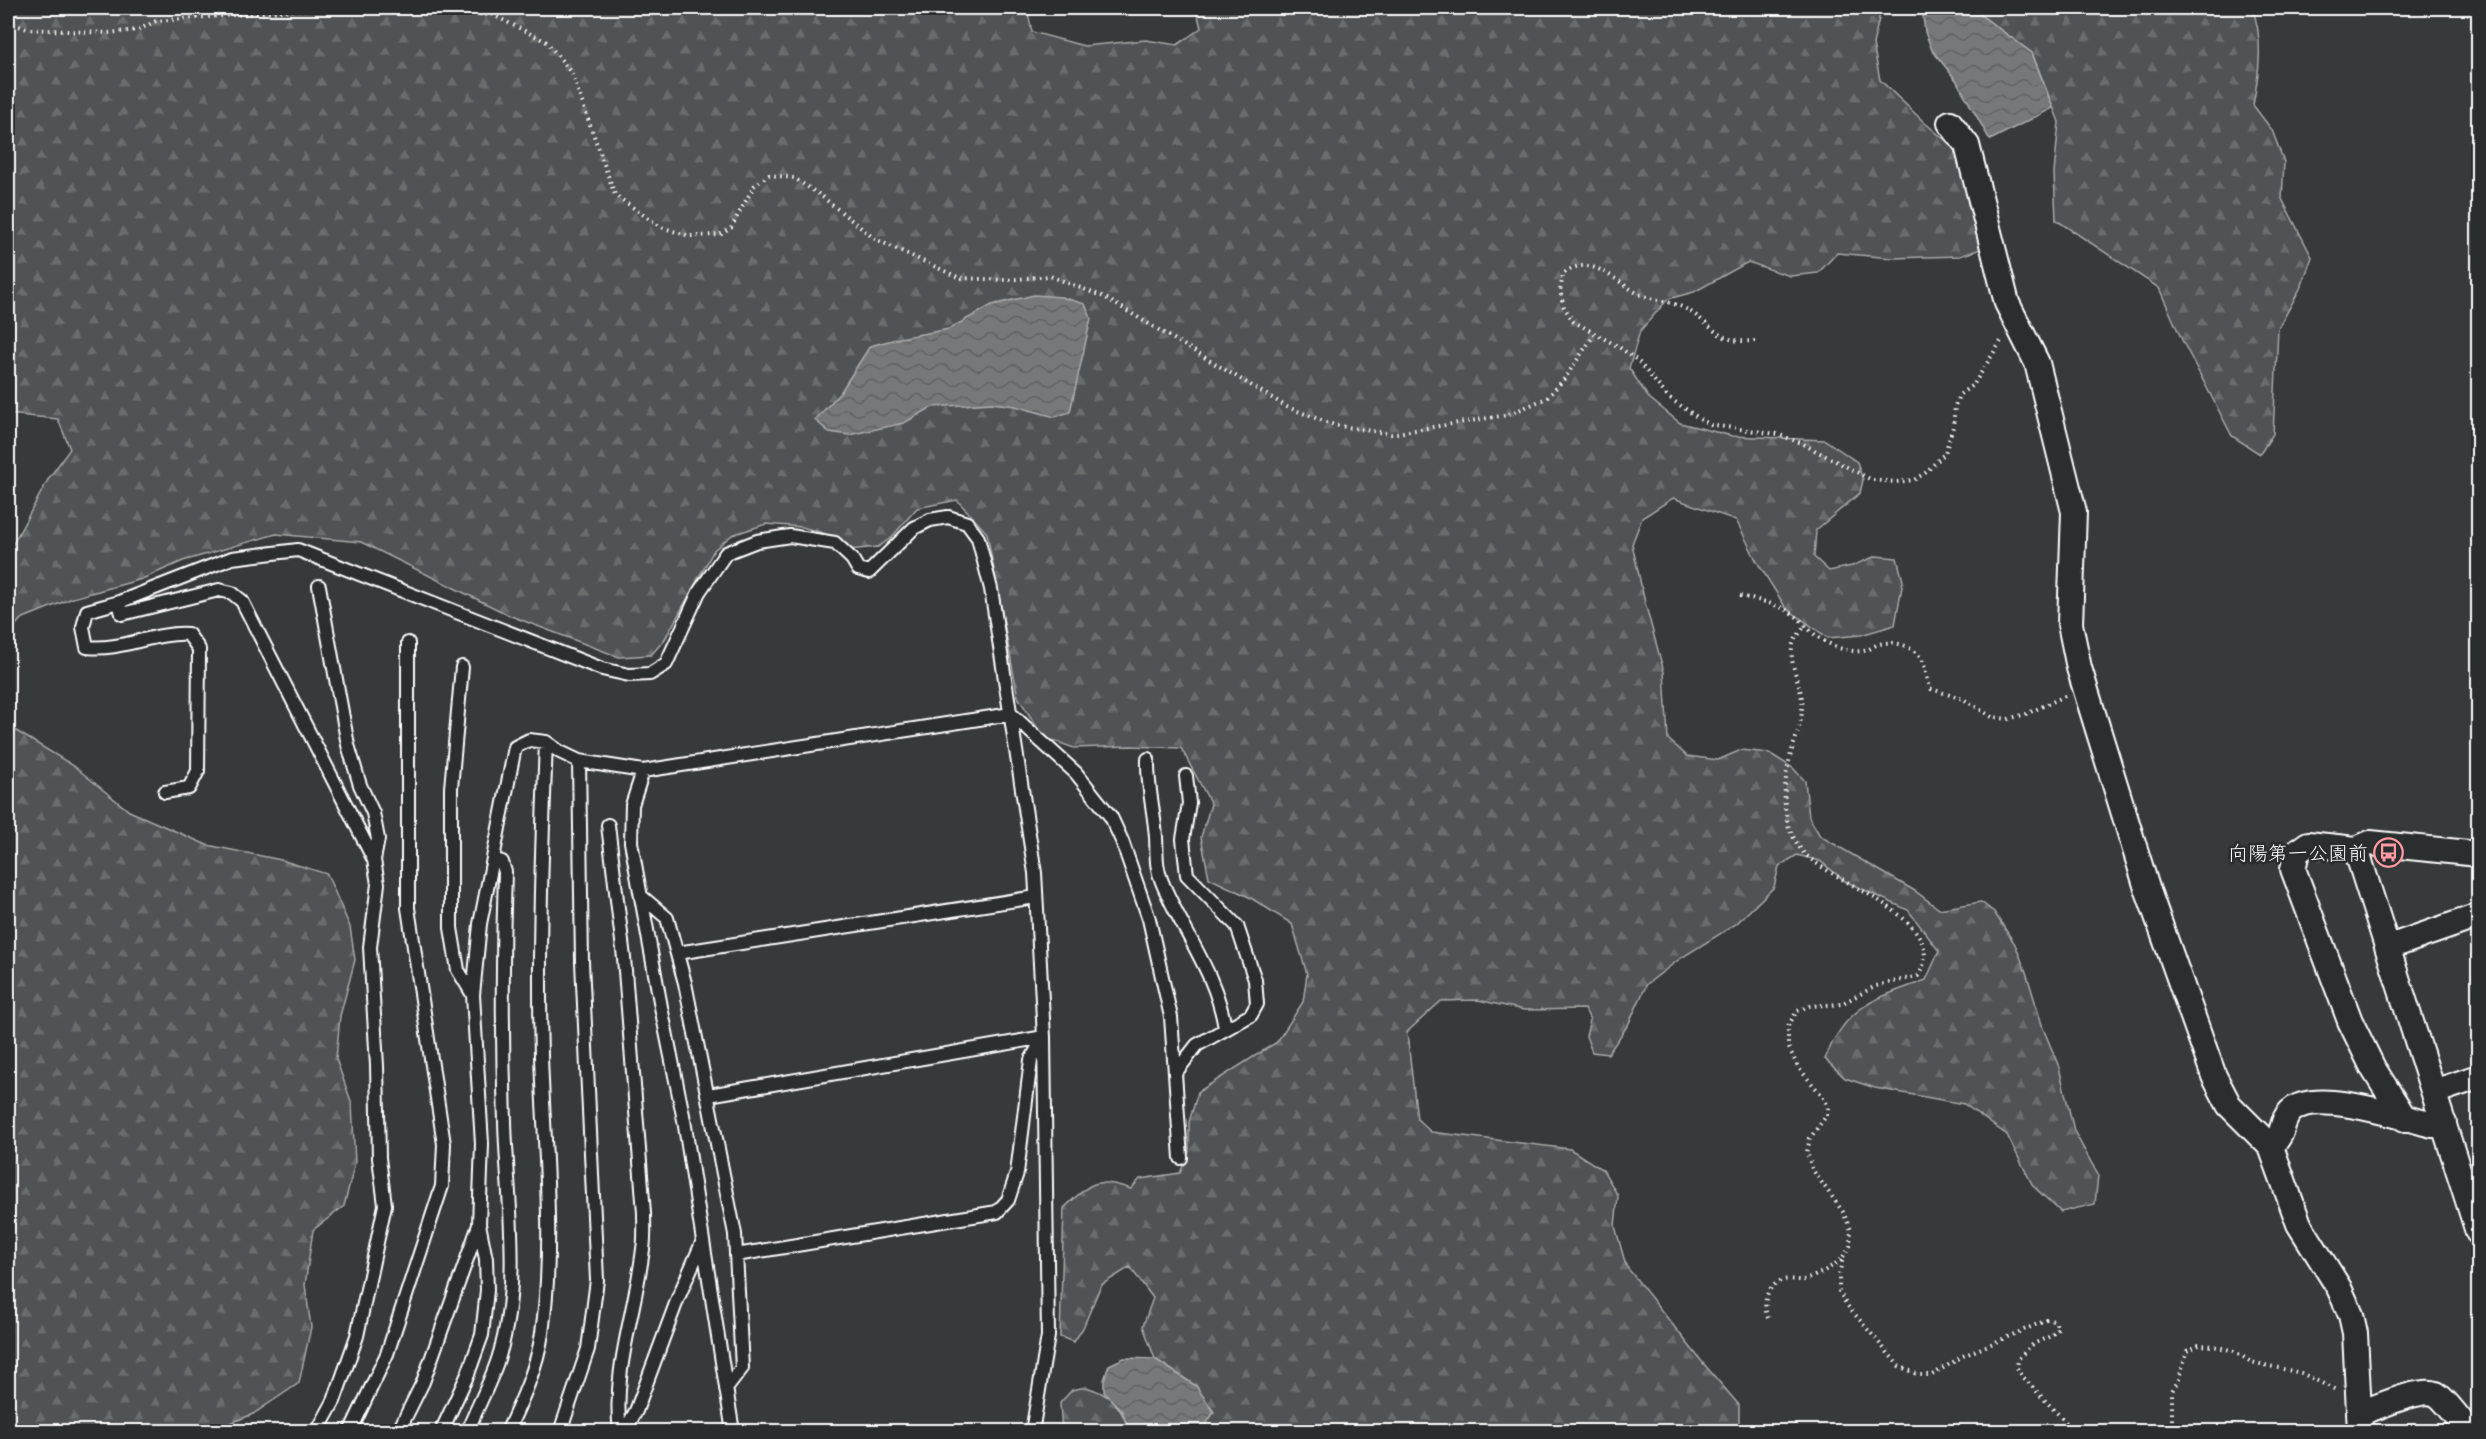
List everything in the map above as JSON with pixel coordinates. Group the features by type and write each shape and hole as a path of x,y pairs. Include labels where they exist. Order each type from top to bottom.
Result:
{"street":[{"path":"1950,123 1966,145 2007,303 2037,363 2074,512 2070,624 2086,689 2146,885 2214,1076 2229,1104 2271,1148 2299,1224 2339,1288 2351,1315 2355,1333 2359,1415 2421,1393 2435,1394 2447,1404 2470,1431"},
{"path":"2406,1119 2373,1068 2350,1021 2294,869 2298,852 2308,844 2356,849 2370,843 2478,854"},
{"path":"2356,849 2477,1223"},
{"path":"2389,947 2478,916"},
{"path":"2434,1092 2478,1077"},
{"path":"2271,1148 2281,1134 2285,1117 2293,1108 2305,1104 2330,1102 2433,1125 2444,1123"}],"lane":[{"path":"165,792 189,788 198,771 199,649 188,634 170,633 106,649 87,647 83,627 87,611 119,602 232,558 298,550 602,669 629,675 650,674 666,664 699,592 726,553 757,542 790,536 835,543 852,559 858,569 869,572 914,528 930,520 948,516 967,523 978,538 990,589 1035,873 1044,1037 1048,1336 1032,1431"},
{"path":"319,586 348,745 360,785 373,813 378,839 374,860"},
{"path":"119,602 122,614 219,590 232,593 242,601 374,860 378,884 370,947 377,1066 379,1158 385,1205 357,1336 334,1401 316,1431"},
{"path":"350,1431 387,1354 442,1186 444,1144 408,908 408,643"},
{"path":"462,667 451,788 451,927 458,970 473,994"},
{"path":"441,1431 468,1374 482,1335 487,1290 486,1259 479,1224 482,1144 473,994 480,924 515,747 529,740 546,742 579,761 643,771 1011,714"},
{"path":"1011,714 1076,773 1111,817 1122,841 1149,919 1172,1017 1181,1158"},
{"path":"507,1431 528,1387 542,1334 549,1218 541,1055 542,839 546,742"},
{"path":"1148,759 1147,775 1156,836 1155,863 1161,881 1204,964 1221,1003 1225,1029"},
{"path":"560,1431 588,1349 597,1280 582,962 579,761"},
{"path":"643,771 632,806 631,842 684,1119 733,1431"},
{"path":"1176,1072 1197,1045 1251,1015 1257,1004 1255,980 1237,926 1186,875 1183,839 1189,803 1186,776"},
{"path":"608,825 625,969 644,1213 644,1248 620,1390 618,1411 622,1431"},
{"path":"467,1431 499,1356 508,1305 511,1253 502,960 505,872 502,862 493,860"},
{"path":"641,896 667,918 677,953 709,1095 735,1234 742,1368 726,1389"},
{"path":"677,953 1036,897"},
{"path":"709,1095 1044,1037"},
{"path":"736,1255 997,1212 1008,1200 1017,1173 1031,1060 1044,1037"},
{"path":"398,1431 423,1382 479,1224"},
{"path":"622,1431 636,1411 678,1298 703,1242"}],"path":[{"path":"8,22 27,28 108,33 138,30 156,21 322,8"},
{"path":"408,8 493,15 548,42 572,74 615,195 661,227 689,236 720,235 731,228 754,186 769,175 794,178 820,195 875,239 960,278 1006,280 1050,276 1104,297 1287,407 1334,425 1391,434 1507,415 1547,398 1565,378 1594,335"},
{"path":"1755,341 1738,342 1718,335 1681,306 1641,295 1609,275 1588,266 1572,266 1563,274 1560,291 1564,307 1573,321 1594,335 1619,347 1638,361 1668,397 1711,425 1777,434 1801,443 1872,480 1896,482 1920,477 1945,453 1953,427 1954,406 1959,395 1974,384 1996,347 2007,335 2024,337"},
{"path":"1740,596 1783,607 1794,613 1812,633 1845,650 1864,652 1877,645 1893,642 1909,647 1922,661 1925,677 1931,688 1963,699 1992,717 2008,719 2026,714 2086,689"},
{"path":"1768,1318 1764,1307 1765,1297 1773,1286 1783,1280 1806,1280 1822,1270 1832,1268 1850,1246 1851,1230 1843,1212 1812,1169 1807,1152 1810,1138 1827,1115 1828,1108 1825,1099 1798,1067 1788,1046 1788,1026 1797,1011 1810,1006 1841,1004 1876,986 1918,976 1925,965 1925,955 1920,939 1906,921 1891,908 1824,868 1803,852 1789,829 1785,801 1786,776 1803,705 1792,656 1793,643 1805,625"},
{"path":"1843,1257 1839,1291 1846,1304 1899,1366 1919,1375 1932,1375 1963,1356 2047,1320 2055,1321 2058,1329 2051,1336 2033,1344 2018,1359 2018,1368 2023,1377 2075,1431"},
{"path":"2172,1431 2172,1391 2180,1379 2187,1351 2199,1345 2234,1351 2251,1362 2301,1373 2323,1386 2359,1415"}],"green space":[{"path":"8,8 1027,8 1032,32 1084,46 1146,40 1177,45 1201,28 1196,8 1885,8 1881,10 1873,44 1880,80 1972,163 1999,224 1990,246 1960,256 1892,258 1837,253 1818,273 1790,276 1748,262 1694,292 1668,299 1640,331 1629,368 1648,397 1680,423 1732,436 1825,440 1857,462 1863,480 1860,493 1816,530 1814,557 1829,571 1852,566 1876,556 1897,558 1903,581 1895,625 1861,635 1828,638 1786,608 1757,562 1736,520 1673,498 1642,518 1632,544 1664,672 1668,739 1687,756 1718,760 1741,750 1769,753 1793,768 1805,781 1809,817 1820,836 1915,891 1939,909 1981,902 1994,912 2015,944 2043,1028 2059,1067 2074,1131 2098,1175 2095,1204 2061,1212 2033,1186 2007,1135 1964,1104 1875,1088 1845,1078 1825,1059 1843,1026 1853,1015 1877,999 1926,980 1939,951 1908,910 1845,881 1820,861 1797,855 1779,866 1774,887 1736,924 1681,958 1647,984 1628,1025 1608,1054 1592,1052 1586,1036 1590,1020 1585,1009 1524,1010 1478,1000 1441,1001 1407,1032 1417,1119 1431,1132 1570,1149 1603,1170 1618,1196 1615,1226 1626,1266 1739,1405 1739,1431 1205,1431 1196,1386 1155,1359 1143,1326 1153,1298 1130,1267 1101,1285 1083,1328 1074,1342 1060,1337 1064,1208 1093,1184 1108,1183 1131,1189 1140,1179 1180,1173 1189,1152 1189,1122 1198,1092 1277,1042 1303,1002 1307,974 1292,924 1251,898 1209,878 1201,837 1211,804 1181,748 1130,746 1074,748 1043,737 1018,697 987,533 957,500 917,508 891,538 878,547 848,550 826,534 802,527 766,524 732,535 714,550 665,639 651,655 619,657 511,616 361,542 276,534 183,561 142,579 73,598 21,619 8,634 8,553 49,478 70,449 58,419 8,414"},
{"path":"1971,8 2252,8 2259,44 2253,105 2272,130 2284,162 2282,199 2312,257 2302,285 2278,329 2273,434 2260,454 2232,436 2182,340 2159,288 2056,220 2054,173 2059,122 2032,53"},
{"path":"8,726 74,766 129,811 207,845 281,860 327,874 350,927 355,960 340,1016 336,1059 352,1104 355,1163 344,1206 313,1230 305,1285 311,1327 299,1383 253,1414 211,1431 8,1431"},
{"path":"1086,1387 1103,1394 1115,1403 1129,1431 1062,1431 1060,1403 1072,1390"}],"water":[{"path":"1922,8 1971,8 2032,53 2053,108 1990,140 1956,80 1932,50 1925,32"},
{"path":"1034,295 1061,297 1085,304 1091,318 1070,412 1055,417 1015,406 992,403 932,407 904,423 849,435 829,432 815,420 840,393 870,346 949,329 992,305"},
{"path":"1124,1358 1155,1359 1196,1386 1214,1412 1203,1429 1205,1431 1129,1431 1122,1411 1104,1392 1104,1380 1109,1365"}],"place":[{"name":"向陽第一公園前","path":"2389,853"}]}
